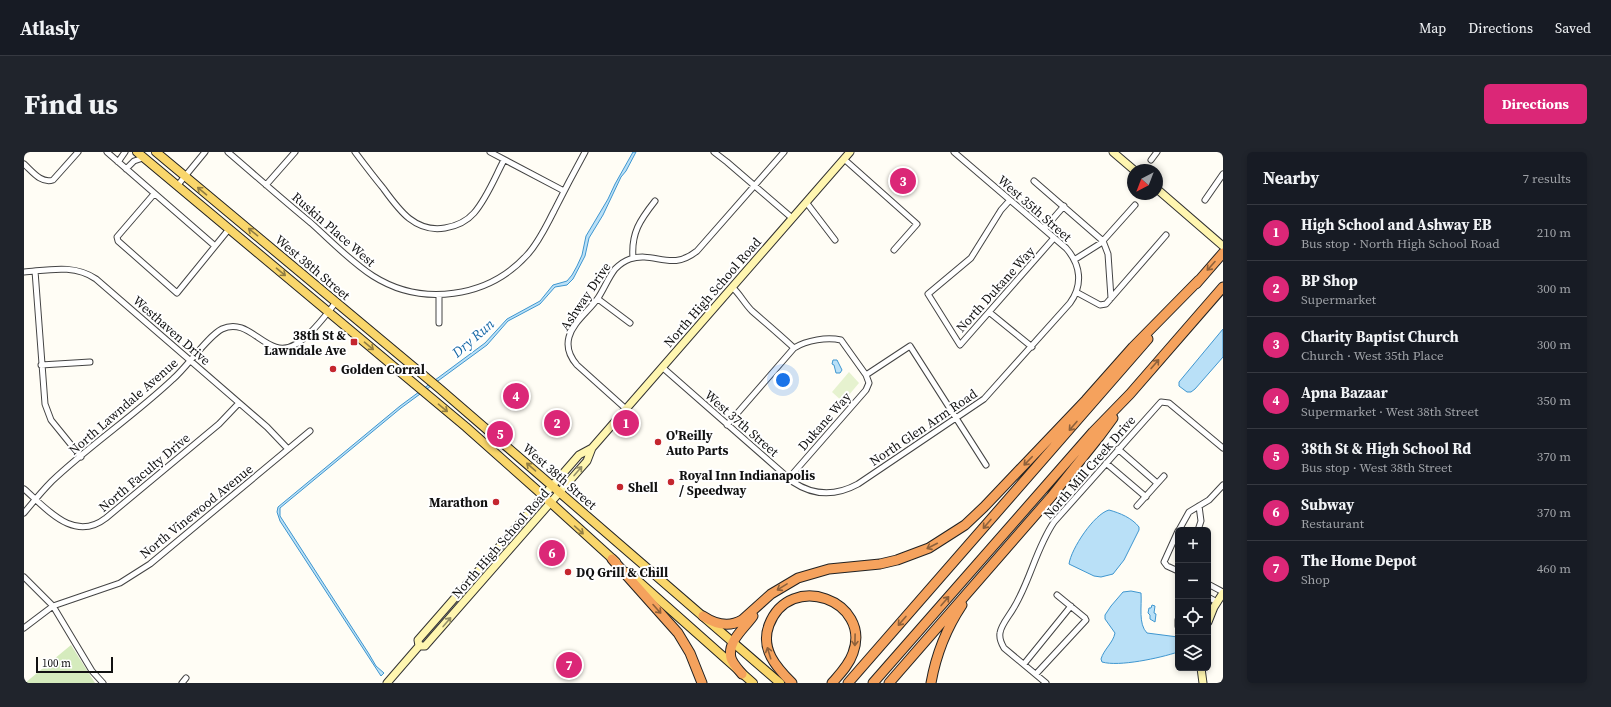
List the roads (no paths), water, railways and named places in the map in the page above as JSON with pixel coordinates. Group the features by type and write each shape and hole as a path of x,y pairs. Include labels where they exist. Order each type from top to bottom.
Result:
{"highway":[{"path":"848,683 1223,253"},
{"path":"703,616 720,625 736,623 742,620 784,586 806,575 828,569 880,564 897,560 929,548 962,527 978,514 1086,400 1133,347 1199,280"},
{"path":"873,683 1093,432 1130,394 1223,287"},
{"path":"889,683 1051,497 1099,437 1130,394"},
{"path":"612,559 678,634 690,653 702,683"},
{"path":"931,683 935,662 944,638 958,610 981,577"},
{"path":"792,683 779,670 770,657 767,644 767,632 772,619 783,605 794,598 811,595 824,597 836,603 848,616 854,628 855,641 853,654 847,666 832,683"},
{"path":"742,674 731,658 731,649 733,642 762,603"}],"main road":[{"name":"West 38th Street","path":"137,152 430,397 544,496 612,559 753,683"},
{"name":"West 38th Street","path":"156,152 440,389 780,683"}],"street":[{"path":"24,164 44,181 49,181 53,180 78,152"},
{"path":"107,152 215,246"},
{"path":"118,162 125,152"},
{"path":"177,186 205,152"},
{"name":"Ruskin Place West","path":"228,152 372,276 403,290 439,295"},
{"path":"266,185 295,152"},
{"path":"355,152 403,214 416,224 435,228 447,228 456,225 471,216 481,203 504,160"},
{"path":"490,152 564,191"},
{"path":"439,324 439,295 470,291 494,281 527,255 537,242 585,152"},
{"path":"714,152 792,218"},
{"path":"655,201 644,215 635,232 632,243 633,258 642,257 671,262 689,257 700,248 784,152"},
{"name":"North High School Road","path":"387,683 419,646 425,646 551,503 587,461 592,448 626,408 850,152"},
{"name":"West 35th Street","path":"954,152 1066,248 1074,260 1079,274 1076,292"},
{"path":"1113,152 1127,164"},
{"path":"1151,160 1156,152"},
{"path":"126,170 134,161 144,158"},
{"path":"844,159 917,224 894,250"},
{"path":"1205,200 1223,174"},
{"path":"1034,181 1103,240 1108,254 1111,298"},
{"path":"154,194 117,237 118,241 176,293 229,229"},
{"path":"1163,194 1223,246"},
{"name":"North Dukane Way","path":"1010,200 1001,210 971,258 928,294 960,345 1054,238"},
{"path":"806,202 835,240"},
{"path":"1074,260 1103,240 1135,205"},
{"path":"1044,229 1064,206"},
{"path":"1076,292 1103,305 1111,298 1166,235"},
{"name":"Ashway Drive","path":"626,408 572,360 569,351 569,339 572,330 598,299 615,269 622,263 633,258"},
{"name":"Westhaven Drive","path":"24,272 72,269 92,276 272,431 288,449"},
{"path":"34,271 44,402 54,423 81,457"},
{"path":"732,287 752,310 794,348"},
{"name":"North Glen Arm Road","path":"810,490 829,493 853,487 955,418 973,408 988,396 1032,347 1070,303 1076,292"},
{"path":"598,299 630,323"},
{"name":"North Lawndale Avenue","path":"24,513 56,478 170,382 214,335 222,329 237,327 247,329 272,347 289,347 300,341 336,302"},
{"path":"989,312 1032,347"},
{"path":"727,425 794,348 800,344 832,338 841,340 866,376 910,346 986,465"},
{"path":"41,365 90,362"},
{"name":"West 37th Street","path":"662,367 789,478 799,486 810,490"},
{"name":"Dukane Way","path":"789,478 866,390 869,383 866,376"},
{"name":"North Mill Creek Drive","path":"1024,664 1004,648 1000,638 1001,628 1020,597 1050,527 1158,405 1163,402 1169,403 1223,448"},
{"name":"North Faculty Drive","path":"24,490 67,524 82,527 98,524 219,424 239,403"},
{"name":"North Vinewood Avenue","path":"24,628 53,606 120,582 150,564 310,431"},
{"name":"North High School Road","path":"419,646 418,640 580,455 592,448"},
{"path":"1118,449 1158,483"},
{"path":"1106,463 1146,497"},
{"path":"1137,506 1164,476"},
{"path":"1180,527 1186,515 1209,500 1223,484"},
{"path":"1199,506 1201,521 1199,527"},
{"path":"1175,537 1164,562 1167,566 1175,570"},
{"path":"24,576 53,606 92,671 103,683"},
{"path":"1211,586 1223,592 1211,615"},
{"path":"1036,674 1086,620 1057,595"},
{"path":"1211,599 1217,602"},
{"path":"1046,683 1024,664 1071,606"},
{"path":"1201,671 1203,683"},
{"path":"182,683 186,678"}],"water":[{"name":"Dry Run","path":"633,152 636,152 626,171 621,177 603,215 589,238 585,256 573,279 567,285 555,287 540,304 508,321 487,345 401,408 280,508 280,516 376,666 384,673 381,676 280,521 277,512 278,507 400,406 485,343 507,319 540,301 553,285 567,281 572,275 582,255 586,236"},
{"path":"1223,329 1223,357 1195,389 1191,392 1187,392 1179,386 1179,382"},
{"path":"833,360 837,360 842,370 840,373 836,373 834,365 832,364"},
{"path":"1109,510 1129,518 1139,527 1139,530 1124,560 1113,574 1101,577 1094,576 1069,564 1074,550 1084,533 1097,518"},
{"path":"1131,591 1141,593 1141,620 1144,629 1147,633 1175,637 1175,653 1129,663 1102,662 1102,655 1115,633 1105,619 1105,615 1123,592"},
{"path":"1152,605 1155,606 1155,622 1150,619 1150,615 1148,613 1149,608 1151,608"}],"place":[{"name":"Charity Baptist Church","path":"903,181"},
{"name":"38th St & Lawndale Ave","path":"354,342"},
{"name":"Golden Corral","path":"333,369"},
{"name":"Apna Bazaar","path":"516,396"},
{"name":"BP Shop","path":"557,423"},
{"name":"High School and Ashway EB","path":"626,423"},
{"name":"38th St & High School Rd","path":"500,434"},
{"name":"O'Reilly Auto Parts","path":"658,442"},
{"name":"Royal Inn Indianapolis / Speedway","path":"671,482"},
{"name":"Shell","path":"620,487"},
{"name":"Marathon","path":"496,502"},
{"name":"Subway","path":"552,553"},
{"name":"DQ Grill & Chill","path":"568,572"},
{"name":"The Home Depot","path":"569,665"}]}
